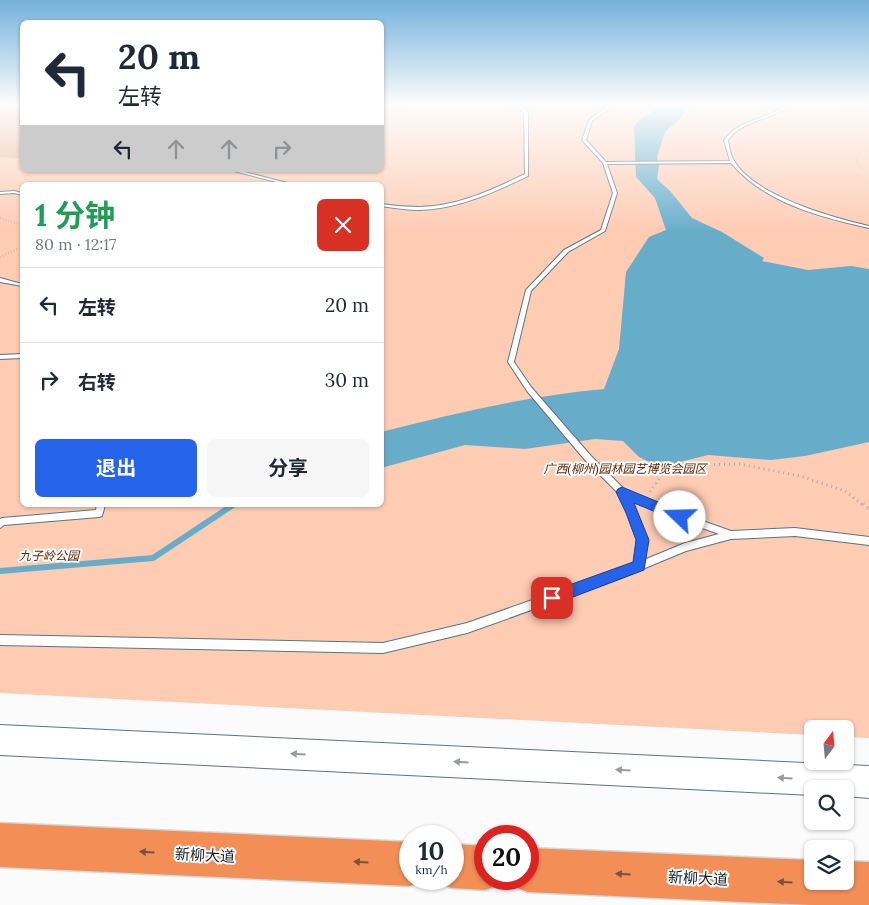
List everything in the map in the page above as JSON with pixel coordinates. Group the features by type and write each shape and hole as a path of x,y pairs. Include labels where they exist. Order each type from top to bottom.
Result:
{"highway":[{"name":"新柳大道","path":"0,845 399,863"},
{"name":"新柳大道","path":"539,871 869,886"}],"street":[{"path":"0,740 869,782"}],"lane":[{"path":"384,205 418,210 450,206 494,191 527,175 527,147"},
{"path":"591,147 605,163 615,193 603,231 566,251 528,291 511,362 528,389 588,458 622,492 632,512 642,540 640,566"},
{"path":"728,147 733,162 751,181 808,210 869,227"},
{"path":"605,163 733,162"},
{"path":"240,172 280,182"},
{"path":"0,193 20,194"},
{"path":"0,280 20,285"},
{"path":"0,357 20,356"},
{"path":"622,492 643,502 731,535"},
{"path":"1,523 99,513 100,507"},
{"path":"0,640 383,648 467,628 640,566 685,547 731,535 794,532 869,541"}],"path":[{"path":"869,148 860,153 856,158 858,165 869,172"},
{"path":"0,218 20,224"},
{"path":"0,257 20,248"},
{"path":"643,502 663,473 696,465 740,464 800,476 845,491 869,509"}],"green space":[{"name":"广西(柳州)园林园艺博览会园区","path":"0,147 20,147 20,172 384,172 384,147 869,147 869,738 854,737 854,720 804,720 804,735 0,693"}],"shaded area":[{"path":"0,147 20,147 20,159 0,157"}],"water":[{"path":"635,147 660,147 657,157 659,166 657,179 671,192 692,218 722,232 764,258 762,261 808,270 851,266 869,269 869,442 805,456 771,460 708,455 660,467 639,457 623,441 595,439 525,449 465,445 384,467 384,431 492,406 604,389 619,349 626,272 649,237 666,230 655,198 636,177"}],"waterway":[{"path":"0,571 153,558 230,507"}],"route":[{"path":"552,598 640,566 642,540 632,512 622,492 680,517"}],"park label":[{"name":"九子岭公园","path":"49,555"}]}
